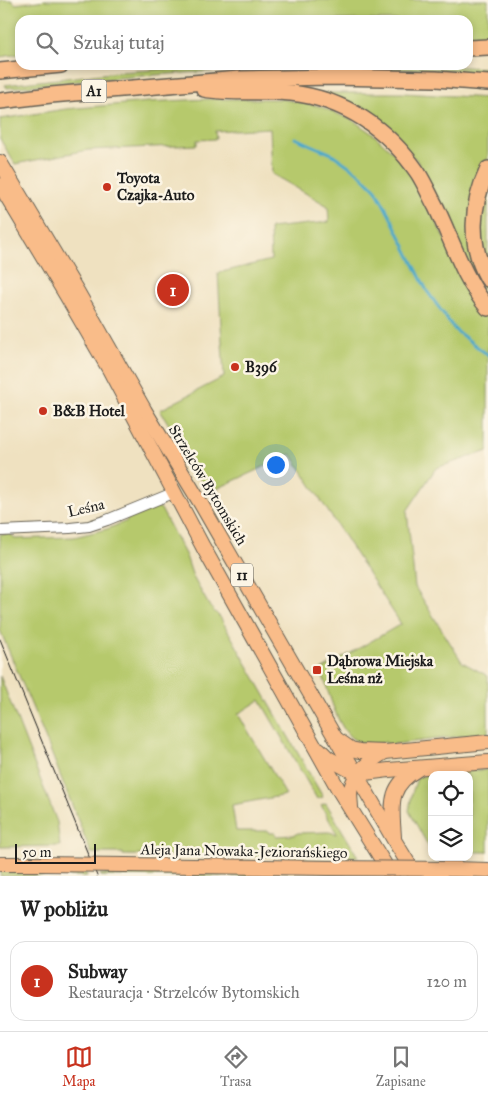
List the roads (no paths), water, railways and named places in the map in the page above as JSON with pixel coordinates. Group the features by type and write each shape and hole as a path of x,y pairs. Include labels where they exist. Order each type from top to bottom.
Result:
{"highway":[{"path":"473,48 488,47"},
{"path":"473,55 488,56"},
{"path":"0,71 15,70"},
{"name":"A1","path":"6,100 239,79 332,77 436,79 488,83"},
{"path":"178,84 217,91 291,93 318,98 346,109 376,127 401,150 419,174 439,213 464,270 488,308"},
{"path":"488,169 478,191 474,211 474,230 480,263 488,279"}],"main road":[{"name":"Strzelców Bytomskich","path":"0,162 73,284 416,876"},
{"name":"Strzelców Bytomskich","path":"0,185 109,369 173,493 313,744 392,876"},
{"path":"337,740 360,751 385,752 488,742"},
{"path":"313,744 328,758 357,774 488,762"},
{"path":"351,810 350,790 357,774 364,766 385,752"},
{"path":"394,840 394,796 402,781 422,767"},
{"name":"Aleja Jana Nowaka-Jeziorańskiego","path":"0,864 488,870"}],"street":[{"name":"Leśna","path":"0,531 84,527 107,520 173,493"}],"waterway":[{"path":"295,138 332,154 359,173 376,190 427,291 455,330 488,355"}],"tram line":[{"path":"0,639 97,876"}],"place":[{"name":"Toyota Czajka-Auto","path":"107,187"},
{"name":"Subway","path":"173,290"},
{"name":"B396","path":"235,367"},
{"name":"B&B Hotel","path":"43,411"},
{"name":"Dąbrowa Miejska Leśna nż","path":"317,670"}]}
